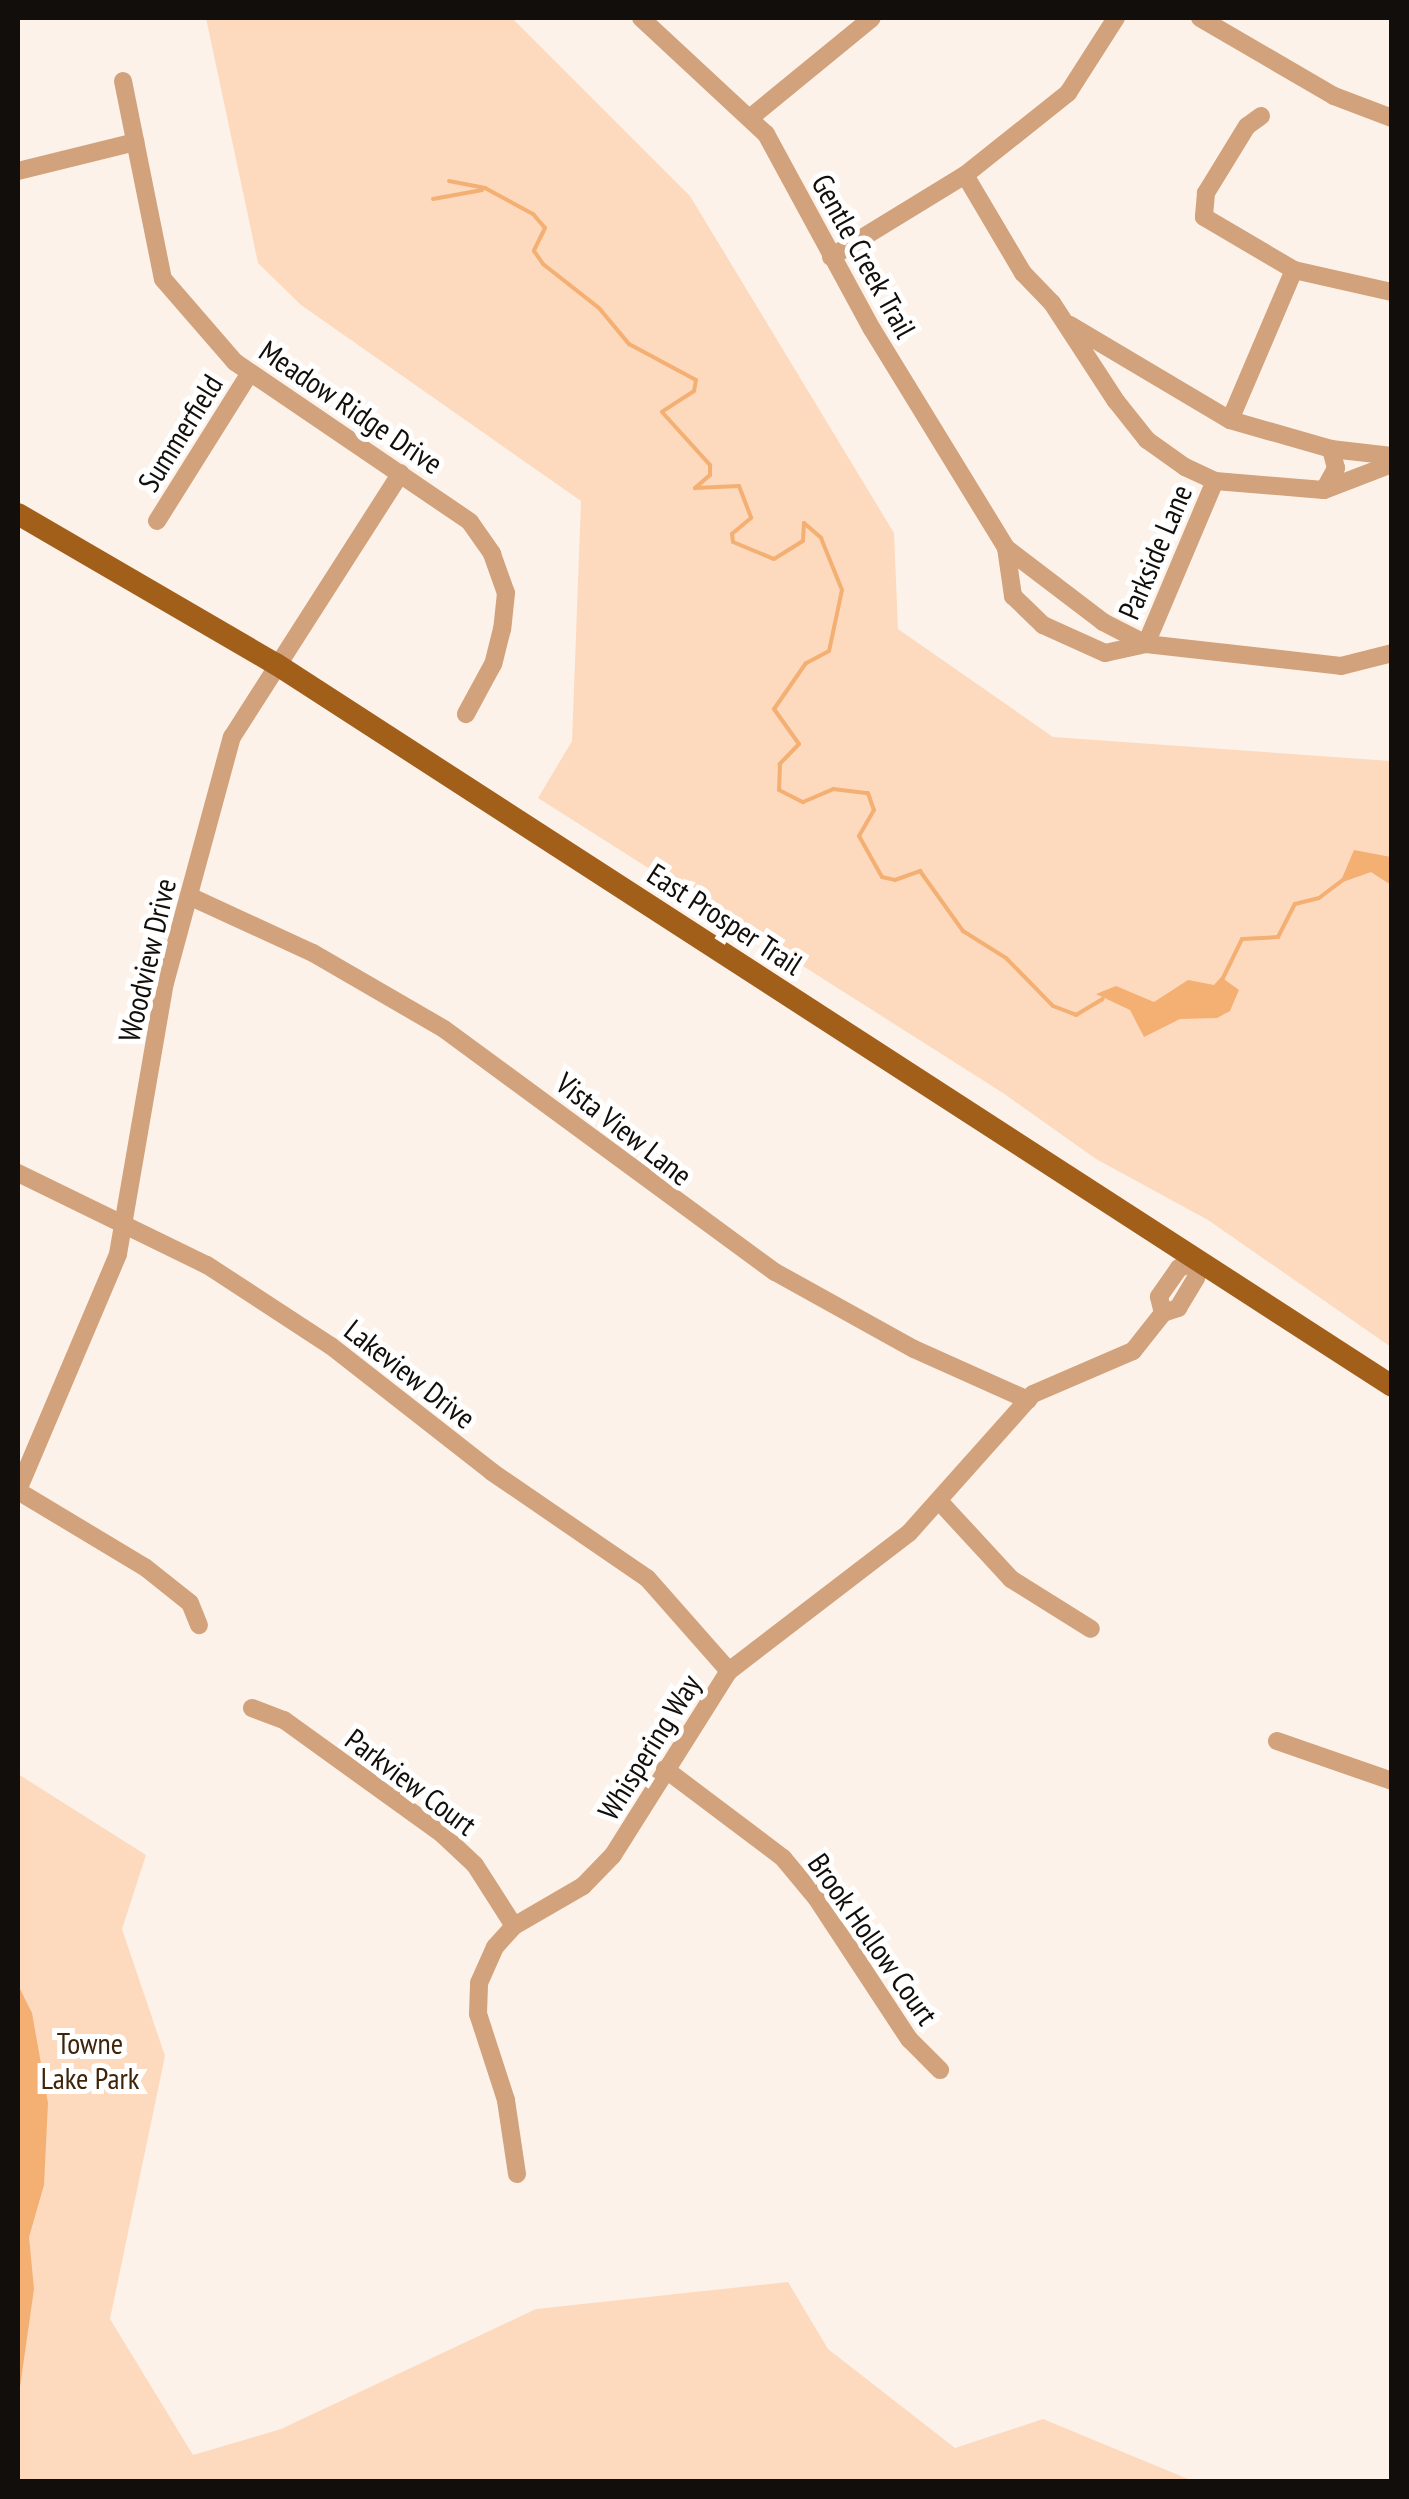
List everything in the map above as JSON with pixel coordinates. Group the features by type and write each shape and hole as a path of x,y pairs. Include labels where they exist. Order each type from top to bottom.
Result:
{"main road":[{"name":"East Prosper Trail","path":"18,514 276,664 1392,1386"}],"street":[{"name":"Gentle Creek Trail","path":"641,18 766,134 831,256 1006,548 1102,622 1146,644"},
{"path":"751,117 872,18"},
{"path":"831,256 965,176 1068,93 1116,18"},
{"path":"1200,18 1334,96 1392,118"},
{"name":"Meadow Ridge Drive","path":"123,81 163,279 250,373 470,522 492,554 506,593 493,664 466,714"},
{"path":"1262,116 1247,126 1200,204 1204,217 1294,270 1392,292"},
{"path":"18,171 135,142"},
{"path":"965,176 1023,272 1066,322 1116,401 1147,440 1215,480 1324,490 1392,460"},
{"path":"1230,420 1294,270"},
{"path":"1066,322 1230,420 1330,448 1392,460"},
{"path":"1116,401 1126,378 1141,370"},
{"name":"Summerfield","path":"157,521 250,373"},
{"path":"1324,490 1336,468 1330,448"},
{"name":"Woodview Drive","path":"18,1490 95,1318 126,1224 165,984 232,737 401,474"},
{"name":"Parkside Lane","path":"1146,644 1215,480"},
{"name":"Gentle Creek Trail","path":"1006,548 1014,596 1043,626 1105,653 1146,644 1341,666 1392,653"},
{"name":"Vista View Lane","path":"189,896 313,954 444,1030 775,1272 914,1349 1028,1400"},
{"name":"Lakeview Drive","path":"18,1173 126,1224 274,1306 492,1472 632,1566 696,1626 729,1672"},
{"name":"Whispering Way","path":"517,2174 506,2100 477,1998 488,1958 514,1926 597,1874 729,1672 853,1580 940,1502 1028,1400 1118,1362 1162,1313 1160,1298 1179,1268 1197,1262"},
{"path":"18,1490 146,1568 190,1603 199,1625"},
{"path":"940,1502 1011,1579 1091,1629"},
{"name":"Parkview Court","path":"252,1708 284,1720 442,1834 475,1866 514,1926"},
{"path":"1276,1741 1392,1781"},
{"name":"Brook Hollow Court","path":"664,1769 783,1858 817,1898 909,2038 940,2070"}],"green space":[{"path":"206,18 512,18 690,196 894,533 898,629 1053,737 1391,761 1391,1347 1208,1220 1096,1159 1003,1093 538,798 572,741 581,501 301,305 258,263"},
{"name":"Towne Lake Park","path":"18,1774 146,1855 122,1929 165,2056 110,2319 193,2455 281,2429 536,2309 788,2282 828,2349 955,2448 1043,2419 1193,2481 18,2481"}],"shaded area":[{"path":"1354,850 1391,857 1391,885 1371,872 1340,883"},
{"path":"1221,977 1239,990 1230,1011 1217,1018 1180,1019 1144,1037 1130,1010 1096,994 1116,986 1154,1002 1188,980 1214,985"},
{"path":"18,1985 32,2013 48,2103 44,2185 29,2237 34,2289 18,2401"}],"waterway":[{"path":"449,181 485,188 533,214 545,228 534,251 543,264 599,308 629,344 696,380 694,391 662,412 710,465 710,475 695,488 739,486 751,518 732,534 733,542 774,559 803,541 804,523 821,538 842,590 829,651 806,663 774,709 799,744 780,764 779,790 803,802 833,789 868,793 874,810 859,836 882,877 895,880 920,871 963,931 1006,958 1053,1006 1076,1015 1103,999"},
{"path":"433,199 482,190"},
{"path":"1223,978 1242,939 1278,937 1295,904 1319,898 1343,880"}]}
